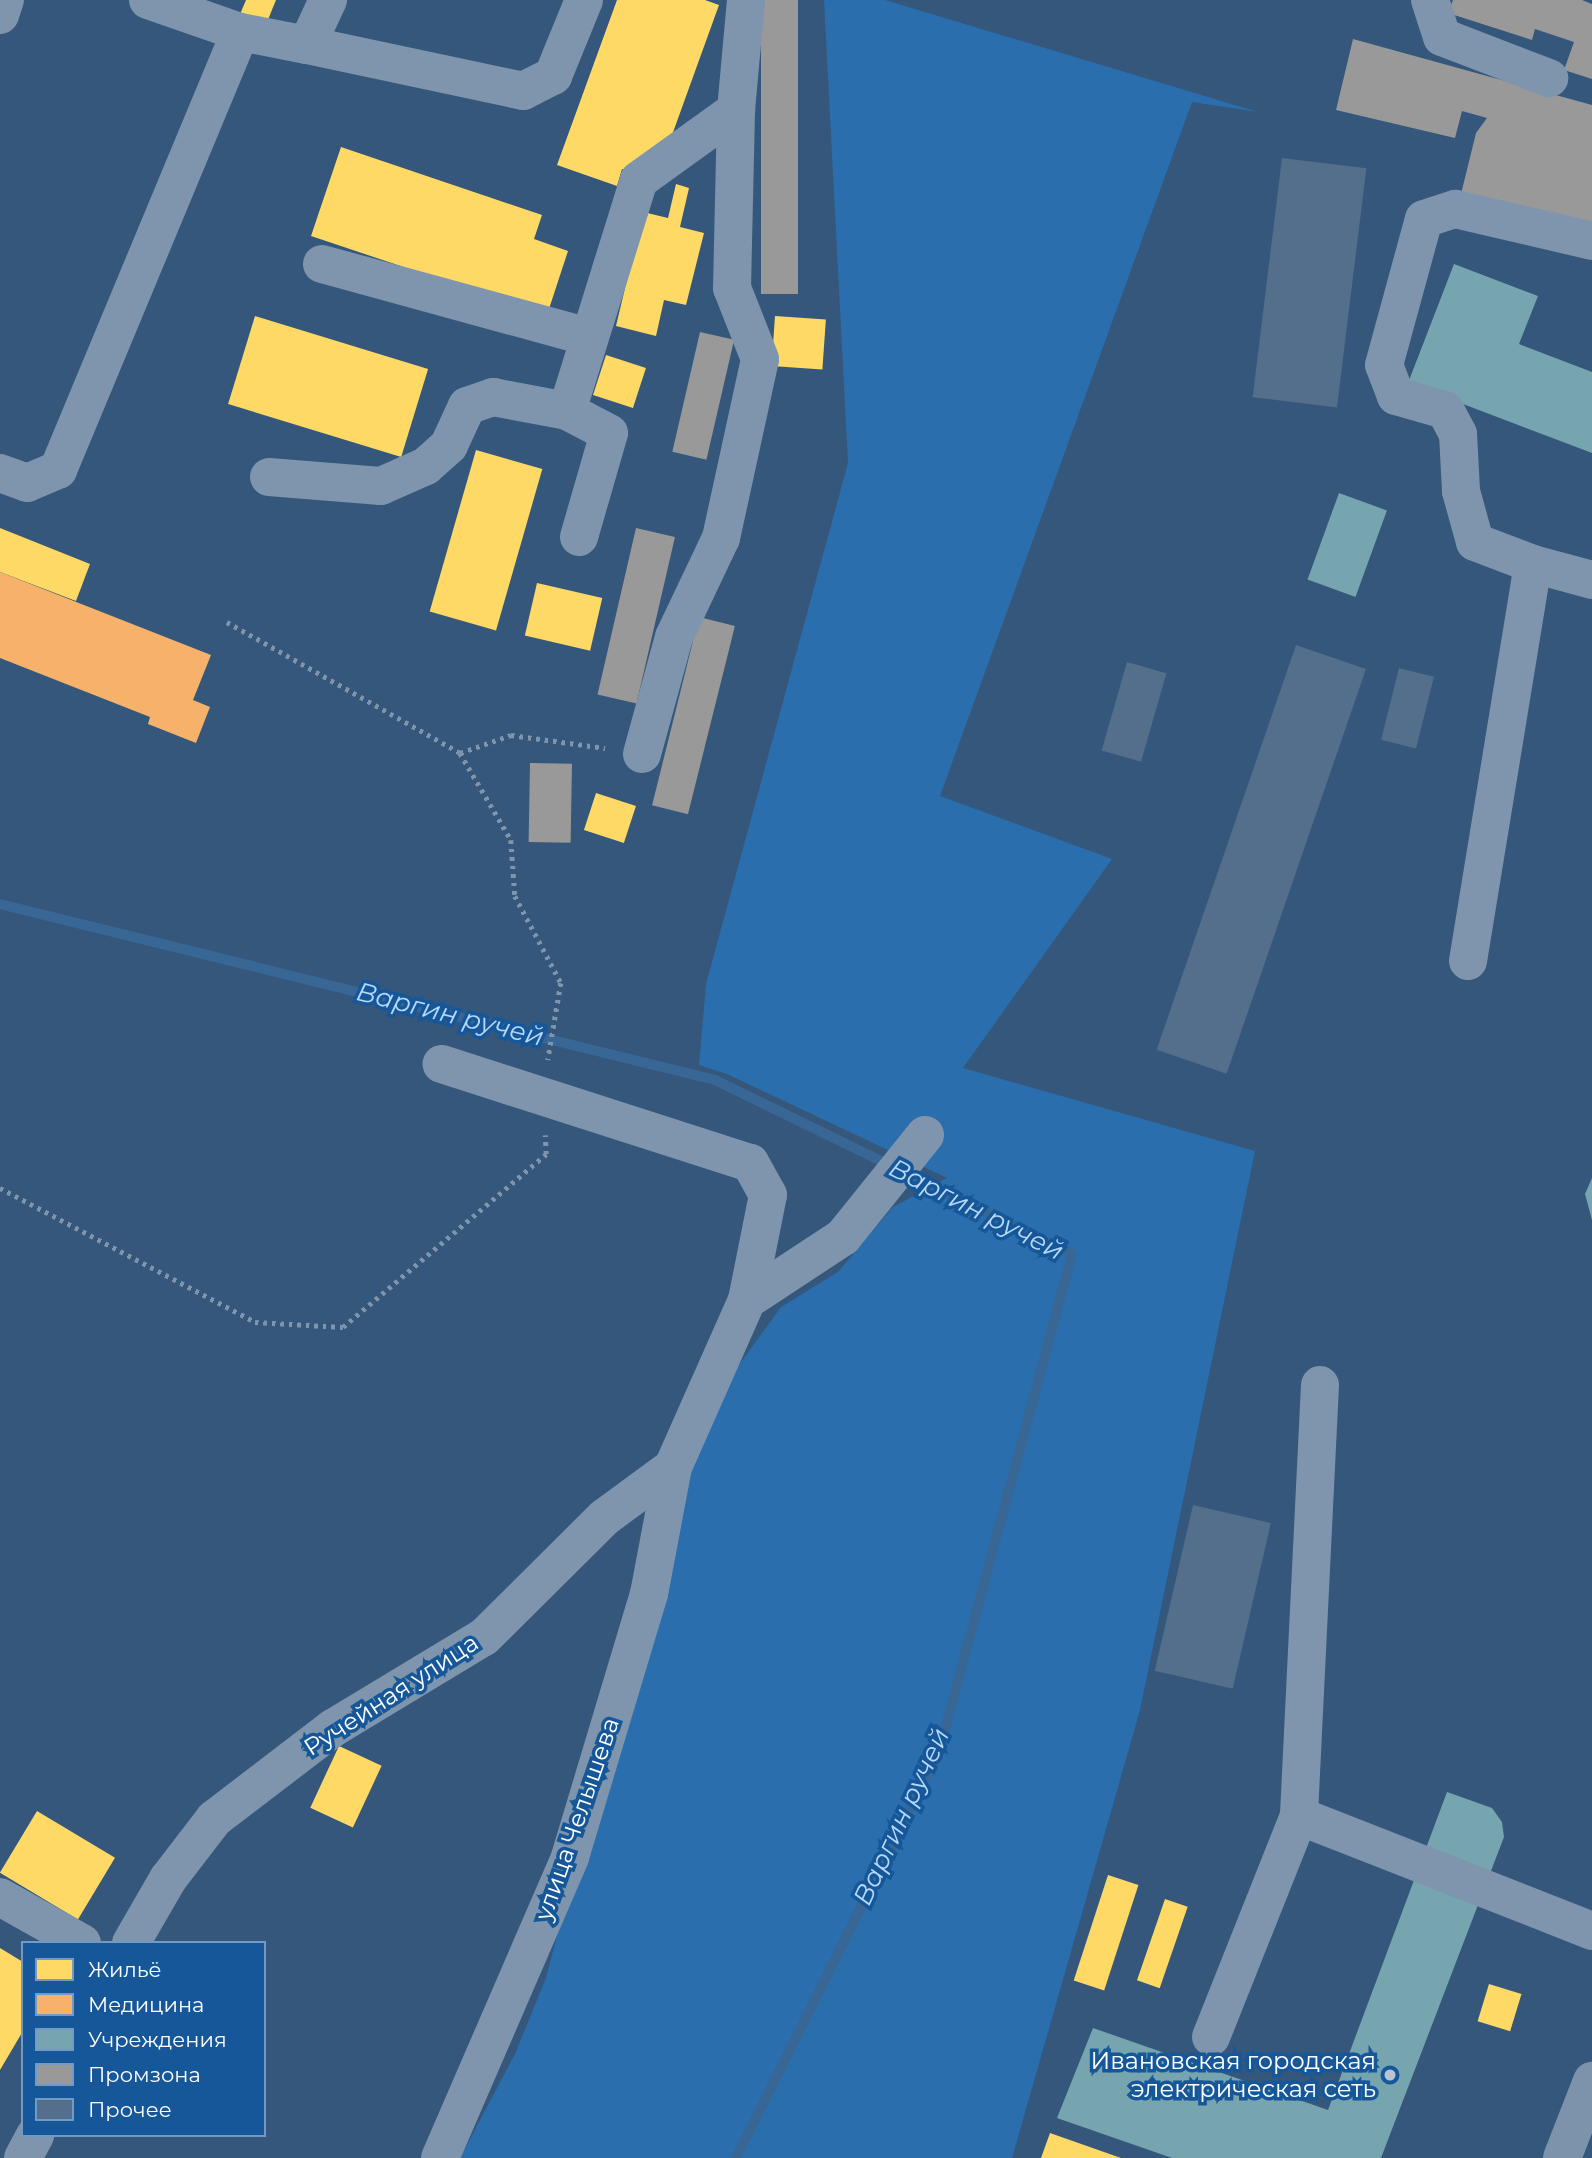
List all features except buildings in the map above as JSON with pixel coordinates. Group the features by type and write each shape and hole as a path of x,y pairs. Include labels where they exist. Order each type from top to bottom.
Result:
{"main road":[{"path":"1562,2158 1589,2096"}],"street":[{"path":"0,15 5,0"},
{"path":"148,0 240,32 523,91 553,76 583,0"},
{"path":"307,45 328,0"},
{"path":"642,754 674,637 721,538 760,359 732,288 736,110 746,0"},
{"path":"1430,0 1443,37 1549,78"},
{"path":"0,473 27,483 58,470 240,32"},
{"path":"567,411 639,180 736,110"},
{"path":"1592,241 1455,209 1424,219 1384,365 1396,396 1445,410 1458,434 1461,491 1475,542 1533,564 1592,580"},
{"path":"322,264 589,337"},
{"path":"269,477 381,486 426,466 449,445 467,406 493,397 567,411 609,433 579,537"},
{"path":"1468,961 1533,564"},
{"name":"улица Челышева","path":"440,2158 570,1857 649,1594 673,1467 747,1300 768,1195 750,1163 441,1064"},
{"path":"747,1300 844,1237 925,1135"},
{"path":"1211,2037 1299,1816 1320,1385"},
{"name":"Ручейная улица","path":"132,1941 168,1879 214,1819 333,1728 484,1637 605,1517 673,1467"},
{"path":"1299,1816 1592,1931"},
{"path":"0,1897 78,1941"},
{"path":"23,2158 33,2137"}],"path":[{"path":"0,1188 255,1322 343,1328 546,1154 545,1097 561,982 516,897 511,840 460,753 227,622"},
{"path":"460,753 511,735 642,754"}],"shaded area":[{"path":"824,0 885,0 1258,112 1192,102 940,796 1112,859 963,1068 1255,1151 1140,1710 1012,2158 460,2158 515,2054 546,1978 672,1493 725,1384 781,1307 838,1272 893,1207 947,1178 727,1074 699,1065 706,984 848,463"}],"waterway":[{"name":"Варгин ручей","path":"0,904 715,1080 891,1166"},
{"name":"Варгин ручей","path":"736,2158 940,1748 1072,1254 905,1173"}],"place":[{"name":"Ивановская городская электрическая сеть","path":"1390,2075"}]}
